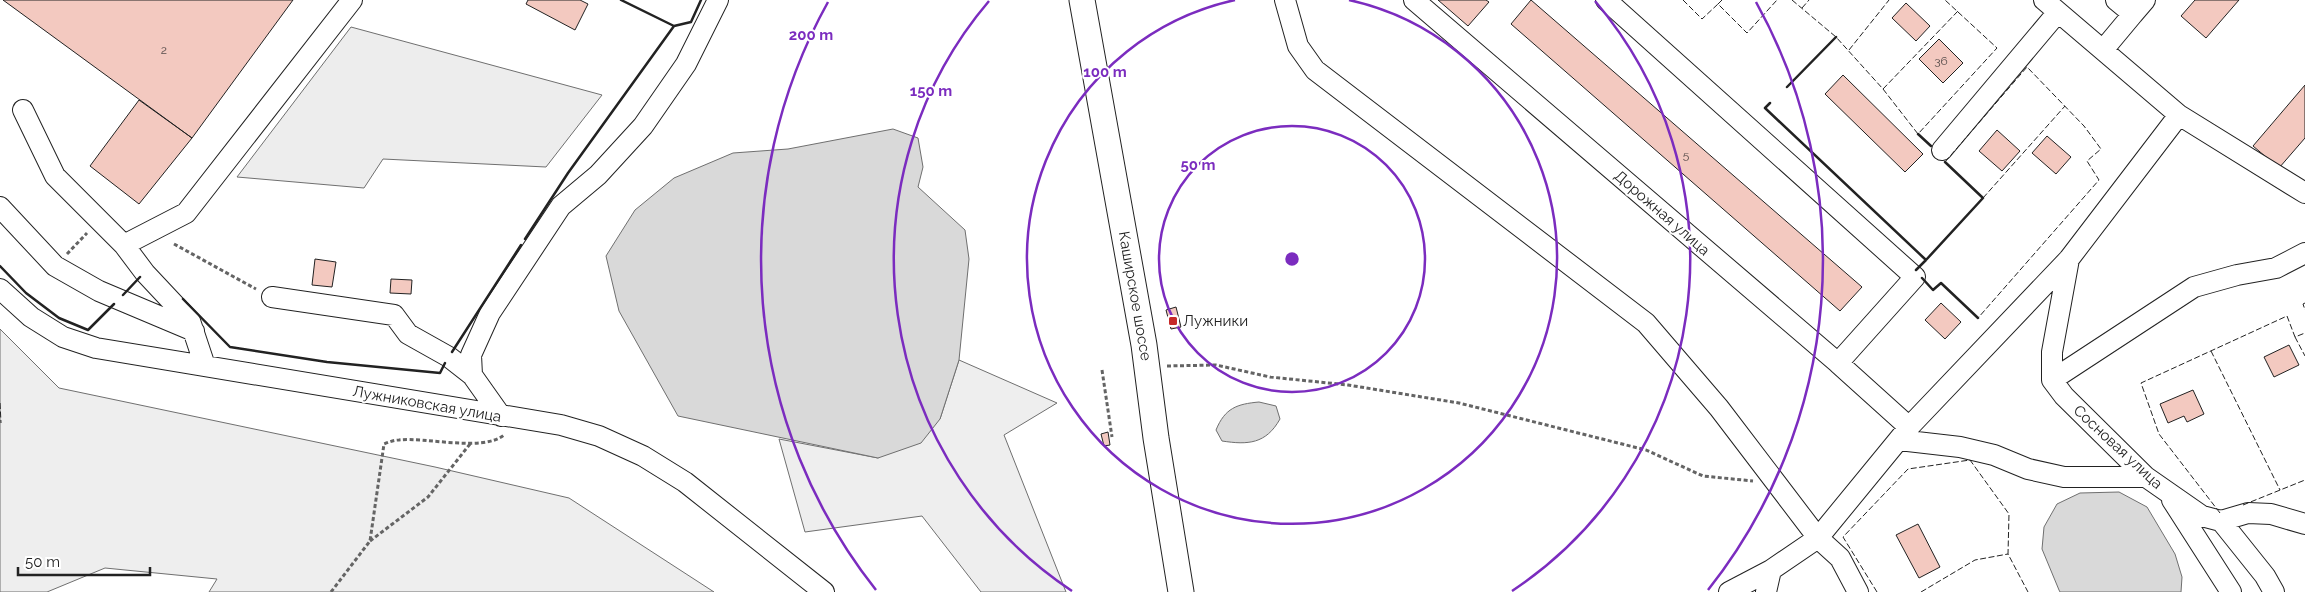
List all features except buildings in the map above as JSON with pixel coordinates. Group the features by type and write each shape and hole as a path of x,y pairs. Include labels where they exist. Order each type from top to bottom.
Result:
{"main road":[{"name":"Каширское шоссе","path":"1082,0 1144,345 1156,438 1181,592"}],"street":[{"path":"124,245 186,213 352,0"},
{"path":"472,375 471,356 490,313 535,243 561,206 598,175 643,126 686,64 718,0"},
{"path":"1285,0 1298,46 1315,70 1646,323 1719,408 1818,538 1840,558 1858,592"},
{"name":"Дорожная улица","path":"1414,0 1838,363 1904,434"},
{"path":"1606,0 1915,277 1838,363"},
{"path":"2103,50 2139,7 2116,0"},
{"path":"1942,150 2051,6 2179,115 2305,193"},
{"path":"23,110 55,176 124,245 145,273 190,320 206,366"},
{"path":"1728,592 1771,570 1818,538 1904,434 2069,259 2179,115"},
{"path":"0,208 55,266 99,291 194,331"},
{"path":"2052,380 2194,287 2237,275 2276,268 2305,253"},
{"path":"2052,380 2052,352 2069,259"},
{"name":"Лужниковская улица","path":"0,289 31,317 63,337 96,348 561,425 599,436 643,456 685,482 824,592"},
{"path":"272,297 394,315 408,334 449,357 472,375 501,416"},
{"name":"Сосновая улица","path":"2052,380 2064,396 2146,477 2202,516 2221,521"},
{"path":"1904,434 1994,455 2028,469 2064,477 2146,477"},
{"path":"2168,494 2231,592"},
{"path":"2274,592 2265,576 2221,521 2248,513 2271,514 2305,524"},
{"path":"1766,592 1771,570"}],"path":[{"path":"55,266 87,233"},
{"path":"174,244 272,297"},
{"path":"1166,366 1216,365 1270,377 1348,385 1459,403 1646,450 1703,476 1775,482"},
{"path":"1102,370 1112,437"},
{"path":"370,541 384,444 399,440 470,444 500,439 522,420"},
{"path":"331,592 370,541 428,497 470,444"}],"shaded area":[{"path":"351,27 602,95 546,167 383,159 364,188 237,177"},
{"path":"893,129 918,138 923,167 918,187 965,230 969,259 959,360 940,419 921,443 878,458 678,416 619,311 606,256 635,210 674,178 733,153 788,149"},
{"path":"0,329 59,388 435,467 569,498 714,592 209,592 217,579 105,568 47,592 0,592"},
{"path":"959,360 1057,403 1004,435 1066,592 981,592 922,516 805,532 779,439 878,458 940,419"},
{"path":"1259,402 1276,406 1280,419 1269,434 1256,441 1240,443 1222,441 1216,430 1223,417 1233,408"},
{"path":"2119,492 2147,507 2175,554 2182,577 2181,592 2060,592 2042,549 2044,527 2057,504 2080,493"}],"fence":[{"path":"1683,0 1702,19 1718,4 1747,33 1777,0"},
{"path":"1718,4 1722,0"},
{"path":"1792,0 1836,37 1883,89 1918,134 1997,48 1945,0"},
{"path":"1802,8 1809,0"},
{"path":"1849,50 1889,0"},
{"path":"1883,89 1958,11"},
{"path":"1945,162 2027,67 2084,126 2101,149 2087,161 2099,180 1978,318"},
{"path":"1983,198 2065,106"},
{"path":"2305,303 2303,304 2305,310"},
{"path":"2220,513 2159,434 2141,383 2287,316 2295,337 2305,333"},
{"path":"2295,337 2305,356"},
{"path":"2211,351 2280,490"},
{"path":"0,403 1,423"},
{"path":"1877,592 1843,537 1908,469 1970,460 2009,514 2008,554 2028,592"},
{"path":"2243,505 2305,480"},
{"path":"1921,592 1975,560 2008,554"}],"wall":[{"path":"525,239 568,173 674,26 621,0"},
{"path":"674,26 691,22 701,0"},
{"path":"1787,87 1836,37"},
{"path":"1770,103 1765,108 1926,260 1916,270"},
{"path":"1918,134 1931,146"},
{"path":"1926,260 1983,198 1945,162"},
{"path":"452,352 521,245"},
{"path":"0,266 26,293 59,318 88,330 114,304"},
{"path":"123,295 140,277"},
{"path":"1922,278 1933,290 1941,283 1978,318"},
{"path":"183,299 230,347 327,362 440,373 445,363"}],"place":[{"name":"Лужники","path":"1173,321"}]}
